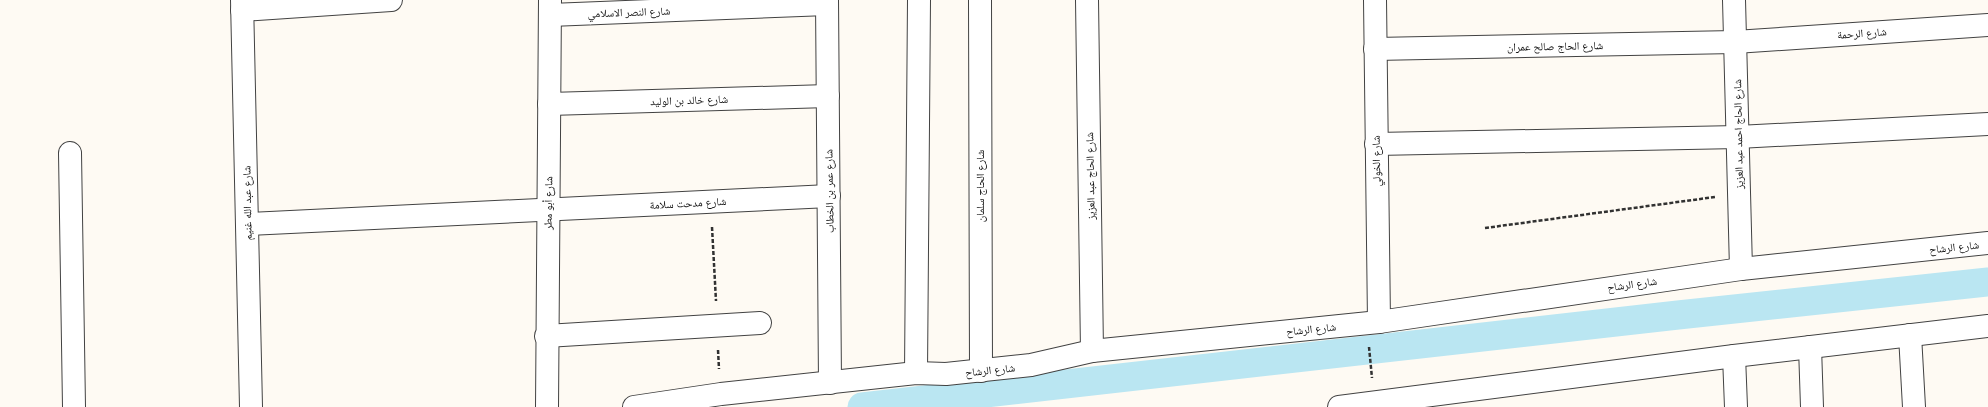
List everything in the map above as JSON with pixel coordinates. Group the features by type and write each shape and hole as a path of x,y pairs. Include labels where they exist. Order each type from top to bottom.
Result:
{"street":[{"path":"242,5 391,0"},
{"path":"916,373 919,0"},
{"name":"شارع الحاج سلمان","path":"980,0 981,371"},
{"name":"شارع الحاج عبد العزيز","path":"1087,0 1092,351"},
{"name":"شارع الخولي","path":"1373,322 1376,144 1374,0"},
{"name":"شارع الحاج احمد عبد العزيز","path":"1734,0 1741,269"},
{"name":"شارع النصر الاسلامي","path":"550,8 827,2"},
{"name":"شارع عمر بن الخطاب","path":"827,2 830,382"},
{"name":"شارع عبد الله غنيم","path":"242,5 251,407"},
{"name":"شارع أبو مطر","path":"546,407 550,8"},
{"name":"شارع الرحمة","path":"1735,42 1988,25"},
{"name":"شارع الحاج صالح عمران","path":"1375,49 1735,42"},
{"name":"شارع خالد بن الوليد","path":"549,104 828,96"},
{"path":"1376,144 1738,137 1988,124"},
{"path":"70,153 74,407"},
{"name":"شارع مدحت سلامة","path":"248,224 829,196"},
{"name":"شارع الرشاح","path":"634,407 721,394 830,382 916,373 946,374 1031,365 1092,351 1373,322 1741,269 1988,244"},
{"path":"546,336 760,323"},
{"path":"1339,407 1734,356 1988,326"},
{"path":"1910,335 1914,407"},
{"path":"1810,347 1812,407"},
{"path":"1734,356 1736,407"}],"path":[{"path":"1485,228 1739,193"},
{"path":"711,202 721,394"},
{"path":"1370,404 1373,322"}],"waterway":[{"path":"862,407 1678,315 1988,282"}]}
